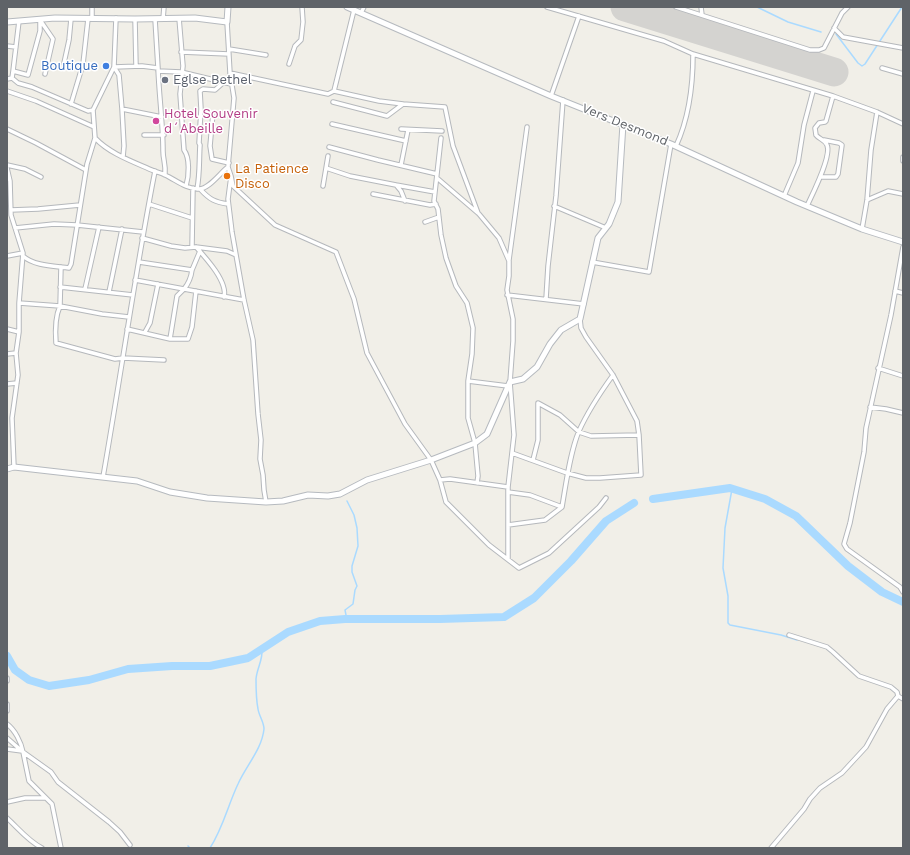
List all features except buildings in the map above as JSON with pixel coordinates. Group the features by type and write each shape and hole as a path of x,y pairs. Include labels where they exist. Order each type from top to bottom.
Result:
{"street":[{"path":"71,104 83,64 92,7"},
{"path":"163,19 164,7"},
{"path":"228,7 228,49 231,84 234,98 228,168 233,186 275,225 336,252 354,299 367,354 405,424 431,460 440,480 446,502 489,545 519,568 549,553 599,507 606,498"},
{"path":"289,64 295,46 301,40 303,22 302,7"},
{"name":"Vers Desmond","path":"347,7 551,96 673,145 807,206 862,229 903,242"},
{"path":"362,13 364,7"},
{"path":"547,7 664,41 693,54 833,96 877,112 903,124"},
{"path":"676,7 810,50 819,50 824,48 842,13 848,7"},
{"path":"701,7 702,15"},
{"path":"334,91 354,10"},
{"path":"551,96 579,16"},
{"path":"23,255 27,260 34,262 69,268 71,264 86,170 95,138 93,110 114,67 116,18"},
{"path":"179,18 183,66 180,94 184,150 187,154 188,180 186,186"},
{"path":"7,22 40,19 204,18 227,22"},
{"path":"13,71 28,75 40,31 40,19"},
{"path":"40,19 53,39 45,74"},
{"path":"64,63 69,40 71,19"},
{"path":"135,19 136,66"},
{"path":"155,19 164,135 164,160 166,164 165,175"},
{"path":"12,78 19,21"},
{"path":"834,28 843,37 903,48"},
{"path":"7,46 16,47"},
{"path":"228,49 266,55"},
{"path":"181,52 229,54"},
{"path":"592,262 649,272 673,145 682,132 690,97 693,54"},
{"path":"114,67 136,66 182,72 231,84"},
{"path":"114,67 119,74 124,146 123,157"},
{"path":"882,68 903,74"},
{"path":"230,73 328,94 334,91 378,101 445,107 453,146 478,214"},
{"path":"12,78 18,83 32,87 88,111 93,110"},
{"path":"7,79 12,78"},
{"path":"194,247 192,218 200,174 200,91 215,90 224,82"},
{"path":"7,91 50,106 94,127"},
{"path":"784,196 798,163 804,125 813,91"},
{"path":"807,206 821,177 828,148 826,143 816,135 815,128 819,123 826,121 833,96"},
{"path":"546,300 563,100"},
{"path":"333,102 387,116 403,104"},
{"path":"122,109 162,117"},
{"path":"862,229 867,200 871,150 877,112"},
{"path":"213,113 210,146 212,159 229,163"},
{"path":"332,124 406,140"},
{"path":"512,453 567,473 586,478 641,475 637,421 613,375 586,337 581,328 580,319 598,238 609,224 618,202 623,124"},
{"path":"508,559 508,487 514,435 509,384 513,327 507,295 509,261 527,127"},
{"path":"401,128 408,130 442,131"},
{"path":"7,129 86,170"},
{"path":"401,166 408,130"},
{"path":"144,135 164,135"},
{"path":"95,138 102,146 123,157 165,175 186,186 197,189 215,202 228,204"},
{"path":"441,138 434,200 439,218 446,258 456,286 467,304 473,328 472,354 468,381 468,418 475,443 478,476 477,483"},
{"path":"821,177 836,177 838,174 842,150 842,145 839,143 822,140"},
{"path":"200,145 210,146"},
{"path":"329,147 437,176 478,214 499,238 509,261"},
{"path":"323,186 328,156"},
{"path":"902,161 903,157"},
{"path":"14,467 12,418 18,375 16,353 19,332 19,303 23,255 11,215 10,181 7,167 24,169 41,177"},
{"path":"197,189 206,187 228,168"},
{"path":"326,168 350,176 435,192"},
{"path":"103,477 143,232 155,171"},
{"path":"231,176 228,204 244,300 253,340 261,440 260,459 266,502"},
{"path":"396,185 401,191 405,201"},
{"path":"867,200 888,191 903,194"},
{"path":"373,194 430,205 436,204"},
{"path":"149,204 192,218"},
{"path":"11,210 80,206"},
{"path":"554,206 606,228"},
{"path":"425,222 439,218"},
{"path":"15,228 54,224 143,232"},
{"path":"85,289 99,227"},
{"path":"109,292 122,229"},
{"path":"142,238 171,246 227,251 236,255"},
{"path":"194,247 207,257 215,268 226,292 224,297"},
{"path":"903,247 870,407 864,452 850,523 844,544 847,549 900,587 903,592"},
{"path":"170,339 177,296 189,283 192,270 200,251"},
{"path":"7,256 23,255"},
{"path":"139,262 192,270"},
{"path":"61,267 60,306 57,314 56,342 115,359 164,360"},
{"path":"135,280 244,300"},
{"path":"145,332 150,323 158,284"},
{"path":"60,287 133,295"},
{"path":"127,329 170,339 188,339 192,327 196,291"},
{"path":"895,291 903,292"},
{"path":"507,295 584,305"},
{"path":"19,303 60,306 129,318"},
{"path":"468,381 509,384 523,379 537,367 550,344 561,330 580,319"},
{"path":"7,329 19,332"},
{"path":"7,354 16,353"},
{"path":"878,368 903,376"},
{"path":"508,525 545,520 562,507 567,473 579,432 595,401 613,375"},
{"path":"7,384 17,384"},
{"path":"7,468 14,467 136,481 170,492 207,498 266,502 283,501 308,495 328,496 340,494 367,480 431,460 475,443 487,434 509,384"},
{"path":"533,460 538,440 538,403 560,415 579,432 592,436 639,435"},
{"path":"870,407 903,413"},
{"path":"440,480 450,479 508,487"},
{"path":"508,492 530,495 562,507"},
{"path":"789,635 827,647 859,676 891,687 898,692 898,696 903,699"},
{"path":"771,848 804,810 810,799 820,788 842,773 866,746 887,709 898,696"},
{"path":"7,704 7,711"},
{"path":"7,724 12,728 22,745 29,781 52,804 61,848"},
{"path":"7,738 50,772 58,782 109,822 120,832 130,845"},
{"path":"7,749 22,751"},
{"path":"7,802 25,798 45,798"},
{"path":"7,818 24,835 37,846 42,848"}],"waterway":[{"path":"757,7 788,22 821,32"},
{"path":"836,34 858,63 862,66 865,64 902,7"},
{"path":"653,499 730,488 765,499 796,516 848,566 882,592 903,602"},
{"path":"732,489 725,528 723,568 728,596 728,623 730,625 781,635 797,640"},
{"path":"345,619 345,610 353,604 357,586 352,572 352,566 358,546 357,528 354,515 347,501"},
{"path":"7,656 15,670 29,680 49,686 89,680 128,669 172,666 210,666 248,658 288,632 320,621 345,619 504,617 534,598 571,561 606,521 634,503"},
{"path":"210,848 215,840 241,777 257,750 263,736 264,726 259,714 256,697 256,682 262,657 262,649"}],"runway":[{"path":"625,7 834,72"}],"place":[{"name":"Boutique","path":"106,66"},
{"name":"Eglse Bethel","path":"165,80"},
{"name":"Hotel Souvenir d´Abeille","path":"156,121"},
{"name":"La Patience Disco","path":"227,176"}]}
